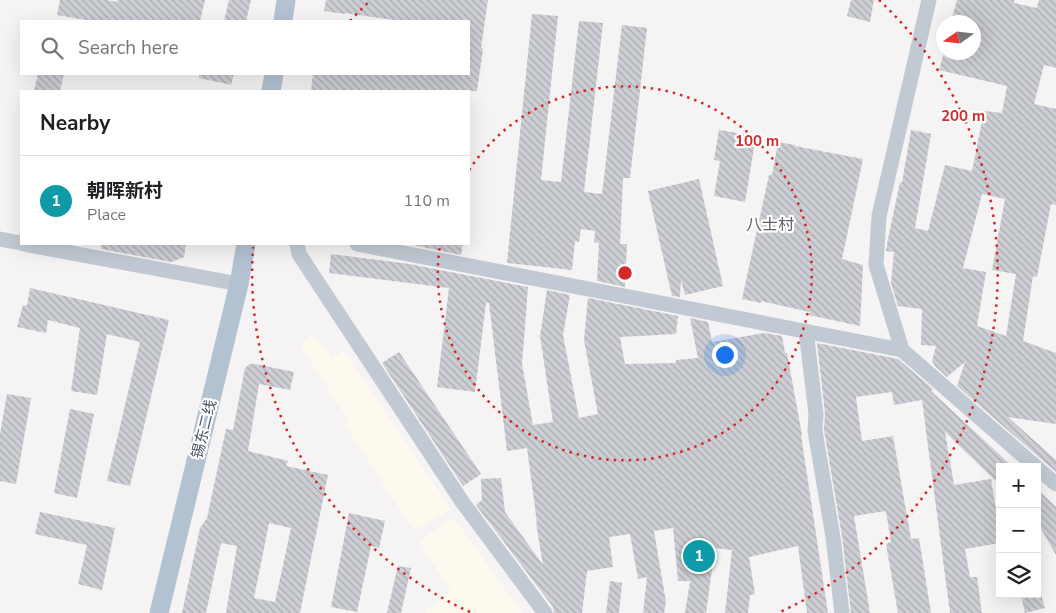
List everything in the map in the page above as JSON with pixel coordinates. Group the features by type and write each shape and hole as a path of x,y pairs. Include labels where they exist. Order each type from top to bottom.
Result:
{"main road":[{"path":"283,20 286,0"},
{"path":"271,90 274,75"},
{"name":"锡东二线","path":"159,613 239,284 246,245"}],"street":[{"path":"902,350 876,265 879,216 929,0"},
{"path":"0,240 20,244"},
{"path":"27,245 239,284"},
{"path":"297,245 299,254 464,503 545,613"},
{"path":"362,245 902,350 1032,463"},
{"path":"806,331 816,414 815,431 842,613"},
{"path":"1041,471 1056,484"}],"shaded area":[{"path":"311,336 317,337 332,358 344,351 451,509 414,531 345,425 349,421 302,349 304,340"},
{"path":"454,518 522,613 425,613 425,611 451,592 419,541"}],"building":[{"path":"60,0 107,0 117,2 117,0 205,0 200,20 85,20 57,15"},
{"path":"229,0 251,0 246,20 224,20"},
{"path":"326,0 488,0 477,91 311,90 313,75 470,75 470,20 394,20 324,11"},
{"path":"851,0 874,0 870,22 847,16"},
{"path":"957,0 1014,0 1014,3 1037,8 1039,0 1056,0 1056,68 1044,65 1034,104 1056,109 1056,205 1051,204 1037,277 1033,276 1023,341 1056,353 1056,424 1008,417 1056,460 1056,472 957,386 965,362 947,377 935,366 932,361 936,346 921,345 922,310 898,306 891,283 894,252 886,251 900,182 902,183 911,130 931,134 915,228 928,231 945,165 972,171 984,111 1002,113 1007,86 939,70 942,60 981,60 981,15 953,15","holes":["982,194 1005,199 992,270 1016,274 1006,336 977,326 986,272 963,268"]},
{"path":"532,14 558,16 541,180 561,182 579,21 603,23 584,192 602,194 622,25 647,28 630,178 623,178 620,244 627,244 625,287 597,281 599,243 594,242 595,231 581,229 579,242 575,241 572,270 507,263"},
{"path":"38,75 64,75 60,90 34,90"},
{"path":"199,75 234,75 231,85 199,78"},
{"path":"719,130 756,136 745,202 714,196 720,161 714,160"},
{"path":"778,142 863,159 842,259 863,265 860,326 809,315 810,312 761,301 761,303 742,299 769,175 772,175"},
{"path":"699,179 723,286 685,295 681,280 680,297 672,296 648,191"},
{"path":"101,245 186,245 184,257 171,262 101,249"},
{"path":"413,245 463,245 461,255"},
{"path":"331,254 409,264 528,287 522,364 533,425 553,422 540,336 547,290 570,295 563,335 579,418 598,414 584,340 588,298 678,316 676,334 620,337 625,364 676,363 676,360 698,358 690,318 708,322 712,342 764,333 782,336 785,353 787,353 802,435 828,613 807,613 798,546 749,557 755,594 750,595 748,613 725,613 732,550 715,548 706,613 685,613 690,581 678,581 673,528 654,531 666,602 664,613 643,613 647,577 638,579 630,534 609,537 613,567 587,571 582,613 554,613 553,607 476,505 482,500 481,479 501,478 505,512 543,565 527,448 507,451 489,303 486,303 475,392 437,387 449,288 329,273"},
{"path":"30,288 169,320 130,486 107,481 140,342 107,334 97,395 71,391 80,328 48,320 46,333 17,327 23,305 27,306"},
{"path":"817,343 898,359 933,389 931,391 1009,463 996,463 996,481 945,432 954,485 991,479 996,510 996,544 965,549 970,577 977,577 982,613 950,613 922,400 894,405 892,392 856,397 862,441 893,436 911,539 919,538 931,613 898,613 886,544 891,542 886,511 854,516 870,613 851,613 842,536 824,430 825,413"},
{"path":"399,352 481,474 463,486 382,363"},
{"path":"250,364 255,364 294,372 290,390 259,384 248,451 288,461 286,466 328,475 300,613 226,613 237,546 221,543 206,613 182,613 200,528 207,518 226,429 233,430 245,368","holes":["269,523 291,528 275,602 254,598"]},
{"path":"7,394 31,398 16,484 0,481 0,434"},
{"path":"70,409 94,414 77,498 54,493"},
{"path":"1041,493 1056,507 1056,555 1041,529"},
{"path":"40,512 115,528 102,590 78,584 87,545 35,534"},
{"path":"349,513 385,521 379,548 371,546 357,612 331,607"},
{"path":"398,566 411,568 401,613 387,613"},
{"path":"610,581 622,583 619,613 606,613"},
{"path":"1041,594 1045,608 1025,613 1022,598 1041,598"}],"place":[{"name":"朝晖新村","path":"699,556"}],"district":[{"name":"八士村","path":"770,224"}]}
